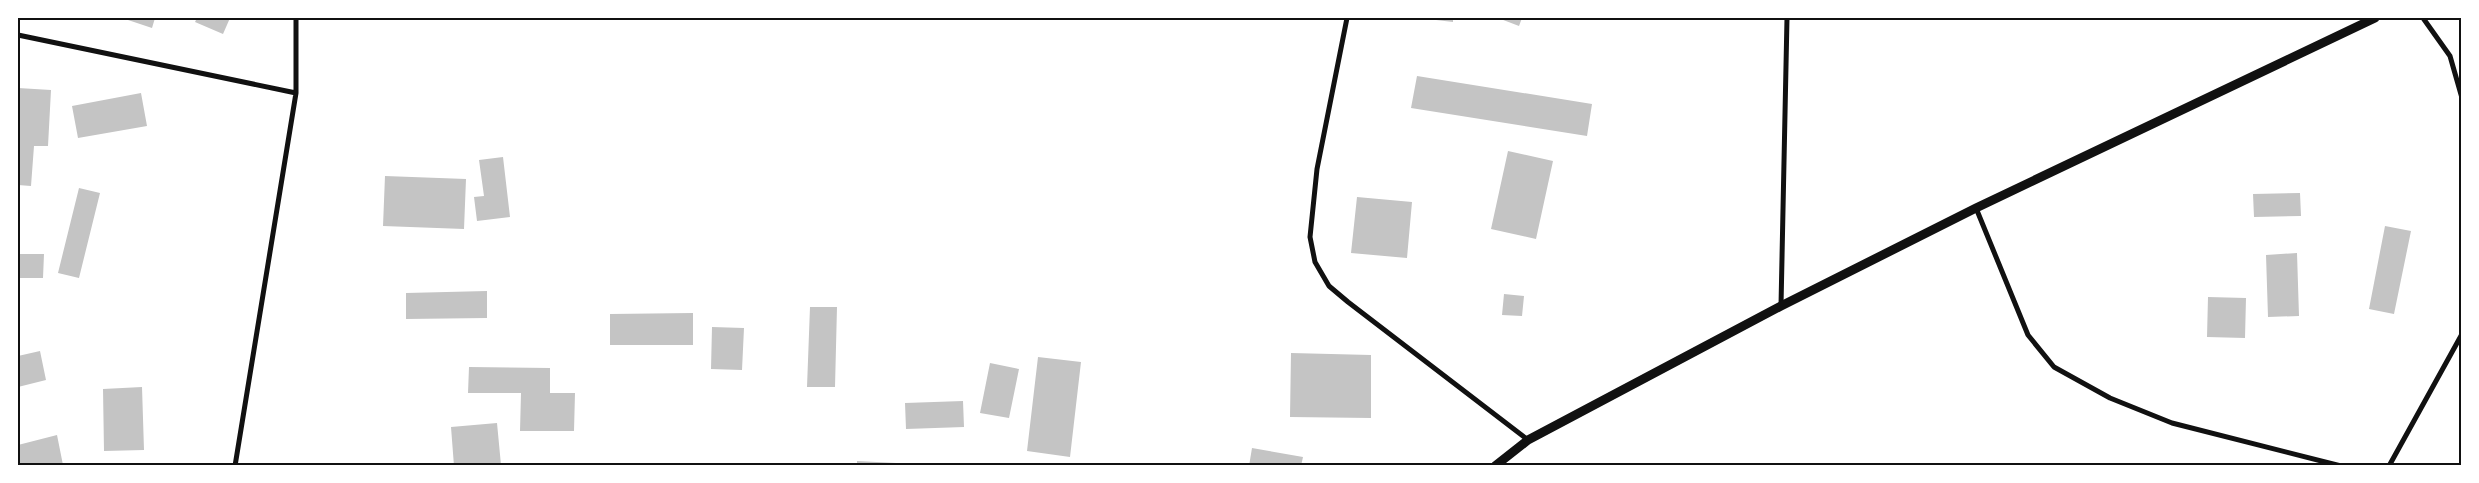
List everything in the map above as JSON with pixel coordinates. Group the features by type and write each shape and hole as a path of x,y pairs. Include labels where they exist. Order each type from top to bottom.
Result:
{"street":[{"path":"234,466 296,93 296,18"},
{"path":"1347,18 1316,169 1310,238 1315,262 1329,286 1348,302 1528,440"},
{"path":"1781,306 1787,18"},
{"path":"1495,466 1528,440 1781,306 1976,208 2375,18"},
{"path":"2423,18 2450,56 2462,98"},
{"path":"18,35 296,93"},
{"path":"1976,208 2028,336 2054,367 2110,398 2172,423 2341,466"},
{"path":"2389,466 2462,334"}],"building":[{"path":"122,18 155,18 152,28"},
{"path":"197,18 230,18 223,34 195,22"},
{"path":"1419,18 1453,18 1453,22"},
{"path":"1498,18 1522,18 1519,26"},
{"path":"1417,76 1592,104 1587,136 1411,108"},
{"path":"18,88 51,90 48,146 34,146 31,186 18,185"},
{"path":"141,93 147,126 78,138 72,106"},
{"path":"1508,151 1553,161 1536,239 1491,229"},
{"path":"503,157 510,217 477,221 474,197 484,196 479,160"},
{"path":"385,176 466,179 464,229 383,226"},
{"path":"79,188 100,193 79,278 58,273"},
{"path":"2300,193 2301,216 2254,217 2253,194"},
{"path":"1357,197 1412,202 1407,258 1351,253"},
{"path":"2385,226 2411,231 2394,314 2369,309"},
{"path":"2297,253 2299,316 2268,317 2266,255"},
{"path":"18,254 44,254 43,278 18,278"},
{"path":"487,291 487,318 406,319 406,293"},
{"path":"1504,294 1524,296 1522,316 1502,315"},
{"path":"2208,297 2246,298 2245,338 2207,337"},
{"path":"810,307 837,307 835,387 807,387"},
{"path":"693,313 693,345 610,345 610,314"},
{"path":"712,327 744,328 742,370 711,369"},
{"path":"40,351 46,380 18,387 18,356"},
{"path":"1291,353 1371,355 1371,418 1290,417"},
{"path":"1038,357 1081,362 1070,457 1027,451"},
{"path":"990,363 1019,369 1009,418 980,413"},
{"path":"469,367 550,368 550,393 575,393 574,431 520,431 521,393 468,393"},
{"path":"142,387 144,450 104,451 103,389"},
{"path":"963,401 964,427 906,429 905,403"},
{"path":"497,423 501,465 454,466 451,427"},
{"path":"57,435 63,465 18,466 18,445"},
{"path":"1252,448 1303,457 1301,466 1249,466"},
{"path":"857,461 916,464 916,466 857,466"}]}
